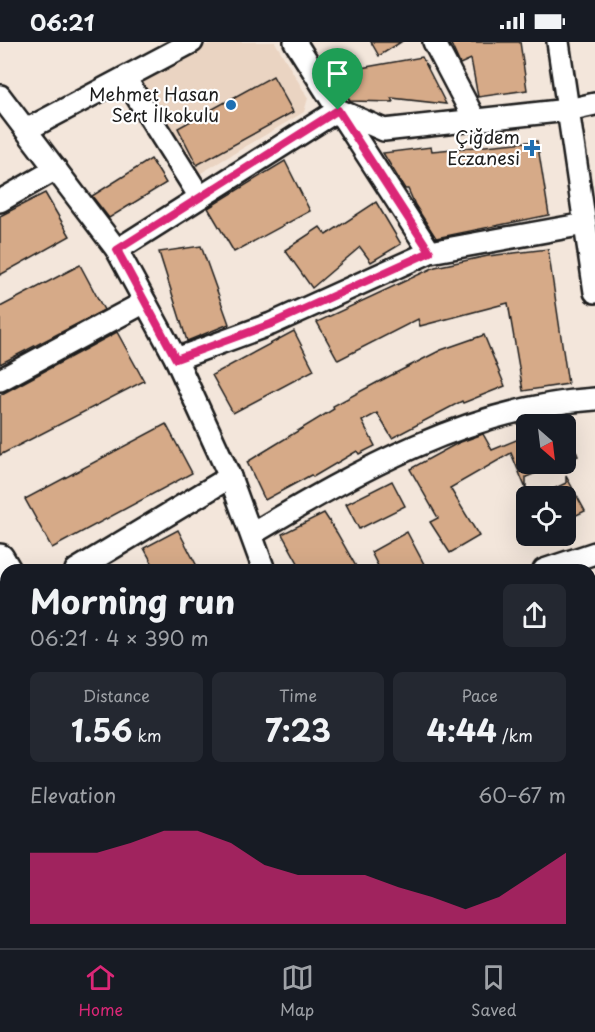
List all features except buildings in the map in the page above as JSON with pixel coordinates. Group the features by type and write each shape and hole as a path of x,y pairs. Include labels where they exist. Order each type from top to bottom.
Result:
{"street":[{"path":"26,130 192,42"},
{"path":"295,42 345,113 430,252"},
{"path":"434,42 475,120"},
{"path":"558,42 595,291"},
{"path":"125,78 200,197"},
{"path":"0,96 117,250 176,359 230,477 262,564"},
{"path":"345,113 384,129 568,110 595,104"},
{"path":"117,250 200,197 345,113"},
{"path":"0,201 56,170"},
{"path":"176,359 271,324 430,252 585,224"},
{"path":"0,380 145,302"},
{"path":"252,534 308,501 398,454 481,420 556,402 595,399"},
{"path":"86,564 230,477"},
{"path":"562,564 595,553"}],"shaded area":[{"name":"Mehmet Hasan Sert İlkokulu","path":"212,42 275,42 308,98 304,112 196,176 139,78"}],"place":[{"name":"Mehmet Hasan Sert İlkokulu","path":"231,105"},
{"name":"Çiğdem Eczanesi","path":"532,148"}],"route":[{"path":"338,110 430,252 271,324 176,359 117,250 338,110"}]}
